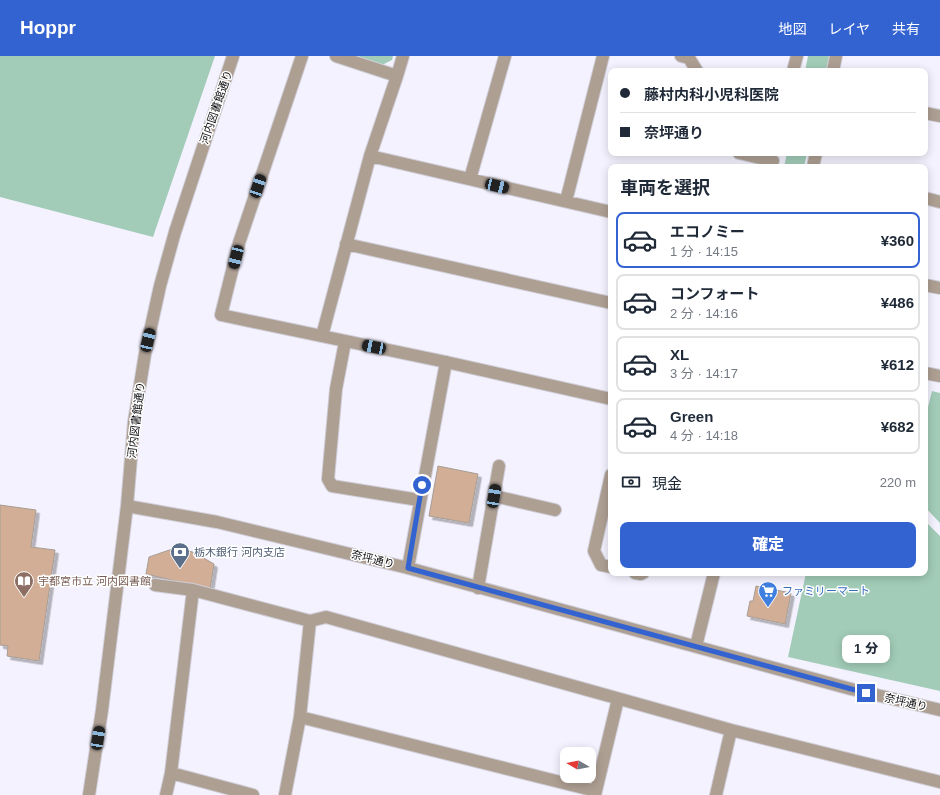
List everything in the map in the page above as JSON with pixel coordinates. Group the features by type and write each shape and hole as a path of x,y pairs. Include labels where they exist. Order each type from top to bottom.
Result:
{"street":[{"name":"河内図書館通り","path":"89,795 102,710 127,506 134,422 145,354 160,286 180,214 233,56"},
{"path":"302,56 239,243 221,315 446,362 608,398"},
{"path":"336,56 397,76"},
{"path":"322,336 370,156 403,56"},
{"path":"470,179 506,56"},
{"path":"566,201 603,56"},
{"path":"681,56 689,58 695,68"},
{"path":"794,68 797,56"},
{"path":"834,68 836,56"},
{"path":"928,114 940,116"},
{"path":"370,156 608,211"},
{"path":"754,156 773,160"},
{"path":"928,199 940,202"},
{"path":"346,244 608,302"},
{"path":"928,286 940,288"},
{"path":"345,342 336,389 328,479 332,486 419,500"},
{"path":"408,568 419,500 446,362"},
{"path":"928,374 940,376"},
{"path":"478,588 499,466"},
{"path":"608,488 594,551 601,565 608,566"},
{"path":"494,496 555,510"},
{"name":"奈坪通り","path":"127,506 217,522 408,568 851,689 940,710"},
{"path":"696,646 713,576"},
{"path":"155,585 193,590 310,621 326,617 731,730 940,782"},
{"path":"166,795 171,773 193,590"},
{"path":"285,795 300,717 310,621"},
{"path":"300,717 595,793 618,699"},
{"path":"716,795 731,730"},
{"path":"171,773 253,795"}],"green space":[{"path":"0,56 215,56 153,237 0,197"},
{"path":"358,56 393,56 392,60 382,65"},
{"path":"808,56 829,56 827,68 806,68"},
{"path":"786,156 806,156 805,164 785,164"},
{"path":"932,391 940,393 940,523 928,510 928,407"},
{"path":"928,524 940,536 940,691 788,657 805,576 928,576"}],"building":[{"path":"438,466 478,474 469,523 429,516"},
{"name":"宇都宮市立 河内図書館","path":"0,505 36,510 31,547 55,550 39,661 7,656 8,646 0,645"},
{"name":"栃木銀行 河内支店","path":"178,547 195,553 214,564 210,589 146,574 149,557"},
{"name":"ファミリーマート","path":"756,586 791,593 785,624 747,616 750,601 753,601"}],"place":[{"name":"栃木銀行 河内支店","path":"180,569"},
{"name":"宇都宮市立 河内図書館","path":"24,598"},
{"name":"ファミリーマート","path":"768,608"}],"route":[{"path":"422,485 408,568 866,693"}]}
